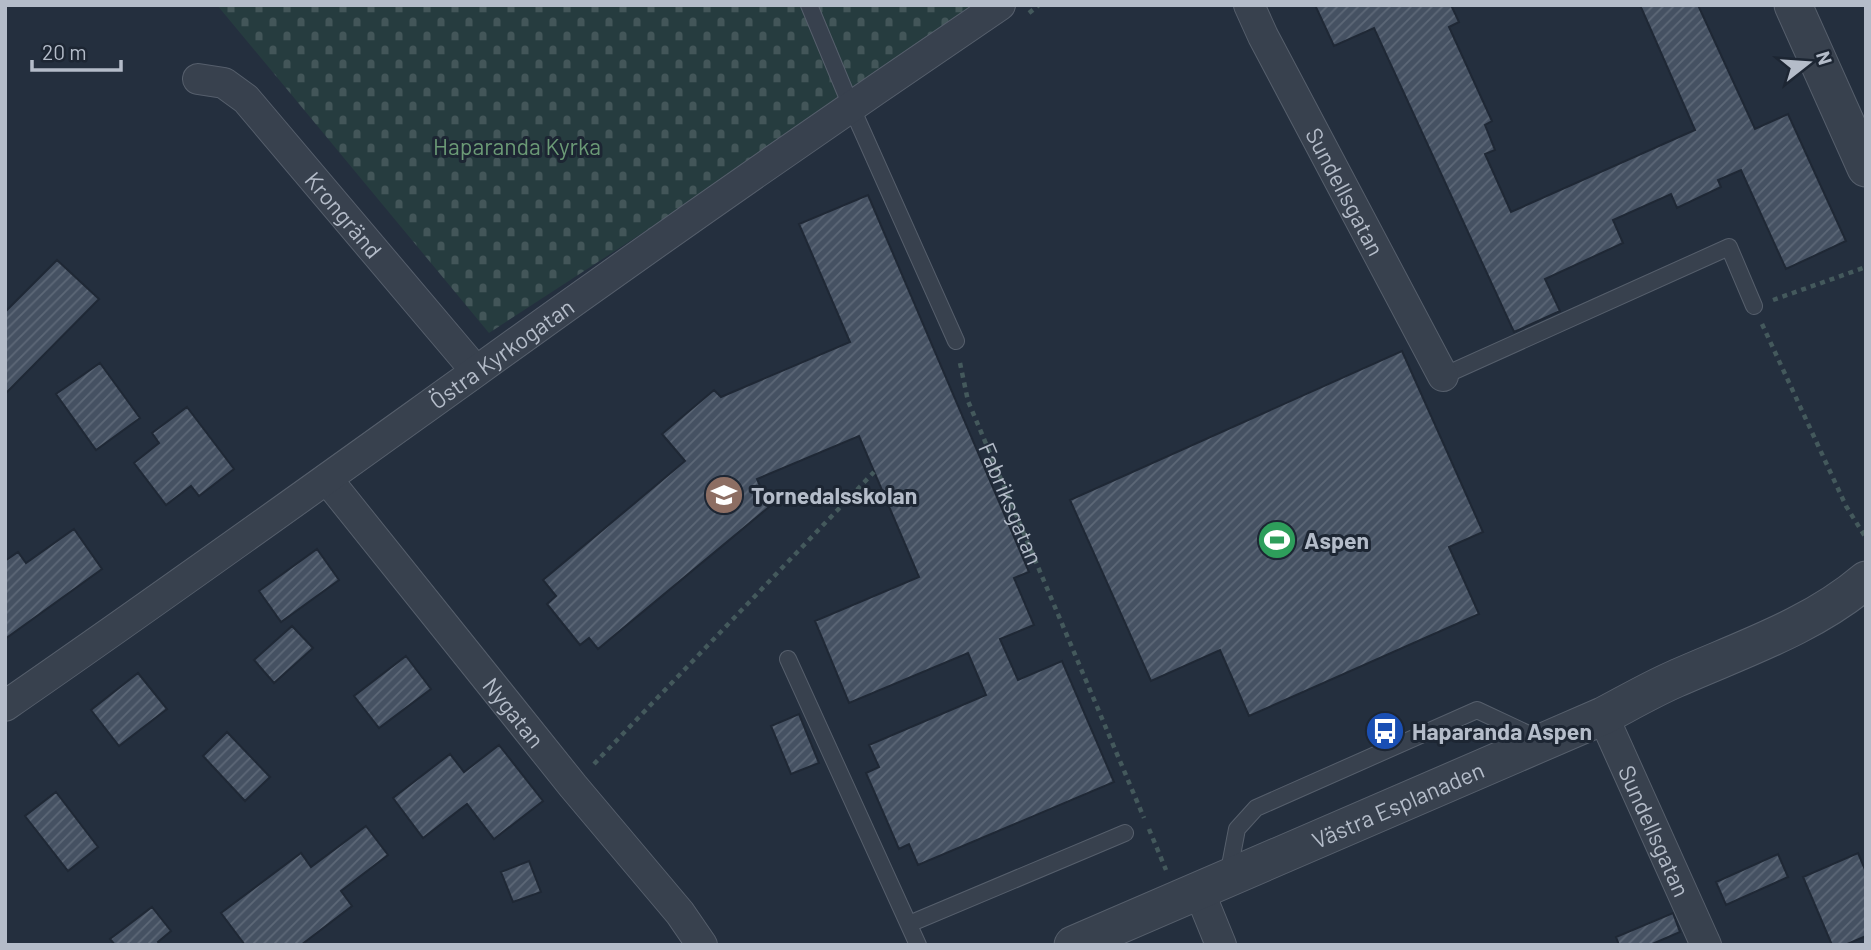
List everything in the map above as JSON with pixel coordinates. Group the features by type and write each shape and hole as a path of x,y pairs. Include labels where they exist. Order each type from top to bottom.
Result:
{"street":[{"name":"Östra Kyrkogatan","path":"5,706 851,106 1000,5"},
{"name":"Sundellsgatan","path":"1249,5 1443,376"},
{"path":"1793,5 1866,168"},
{"name":"Krongränd","path":"198,79 224,83 246,99 476,371"},
{"name":"Nygatan","path":"327,479 573,786 680,913 702,945"},
{"name":"Västra Esplanaden","path":"1073,945 1603,716 1672,680 1767,639 1816,614 1836,603 1866,580"},
{"name":"Sundellsgatan","path":"1603,716 1706,945"},
{"path":"1201,889 1221,945"}],"lane":[{"path":"809,5 956,341"},
{"path":"1443,376 1729,247 1754,306"},
{"path":"788,659 918,945"},
{"path":"1201,889 1237,829 1256,808 1477,710 1545,742"},
{"path":"909,924 1125,833"}],"path":[{"path":"1866,267 1754,306 1846,506 1866,538"},
{"name":"Fabriksgatan","path":"956,341 968,401 1201,889"},
{"path":"573,786 874,472"}],"green space":[{"name":"Haparanda Kyrka","path":"217,5 984,5 885,75 489,333"}],"building":[{"path":"1315,5 1451,5 1459,22 1449,27 1492,121 1485,125 1495,150 1485,154 1511,212 1695,130 1640,5 1698,5 1755,129 1788,114 1846,241 1786,269 1741,170 1718,180 1721,187 1677,208 1671,194 1613,220 1623,243 1545,279 1560,311 1514,332 1374,28 1334,46"},
{"path":"868,195 1029,572 1014,578 1034,625 1000,639 1018,680 1062,661 1114,782 918,865 909,844 899,849 866,773 879,767 869,745 986,695 968,653 849,703 815,621 919,577 859,436 757,479 769,507 598,649 589,638 580,645 547,604 556,596 543,580 685,461 662,434 714,390 721,397 850,342 799,224"},
{"path":"57,260 99,299 5,394 5,312"},
{"name":"Aspen","path":"1402,351 1483,532 1449,547 1479,614 1249,716 1220,650 1151,681 1070,500"},
{"path":"100,363 140,418 96,450 56,394"},
{"path":"187,407 234,469 199,496 191,486 166,505 134,463 159,443 152,433"},
{"path":"74,529 102,569 5,639 5,561 18,552 26,563"},
{"path":"317,549 339,580 281,622 259,591"},
{"path":"292,626 313,648 274,683 254,660"},
{"path":"406,656 431,689 379,728 354,696"},
{"path":"138,673 167,709 119,746 91,710"},
{"path":"799,714 819,763 791,774 771,726"},
{"path":"227,732 270,777 245,801 203,756"},
{"path":"499,745 543,801 494,839 467,804 423,838 393,798 450,754 464,772"},
{"path":"56,792 98,847 68,871 25,816"},
{"path":"366,826 388,855 341,891 352,906 301,945 245,945 221,913 301,853 311,867"},
{"path":"1858,853 1866,872 1866,936 1845,945 1832,945 1803,877"},
{"path":"1778,854 1788,877 1726,905 1716,882"},
{"path":"529,861 541,892 513,902 501,872"},
{"path":"152,907 171,931 158,942 160,945 115,945 110,939"},
{"path":"1673,913 1680,932 1650,945 1619,945 1616,937"}],"place":[{"name":"Tornedalsskolan","path":"724,495"},
{"name":"Aspen","path":"1277,540"},
{"name":"Haparanda Aspen","path":"1385,731"}]}
